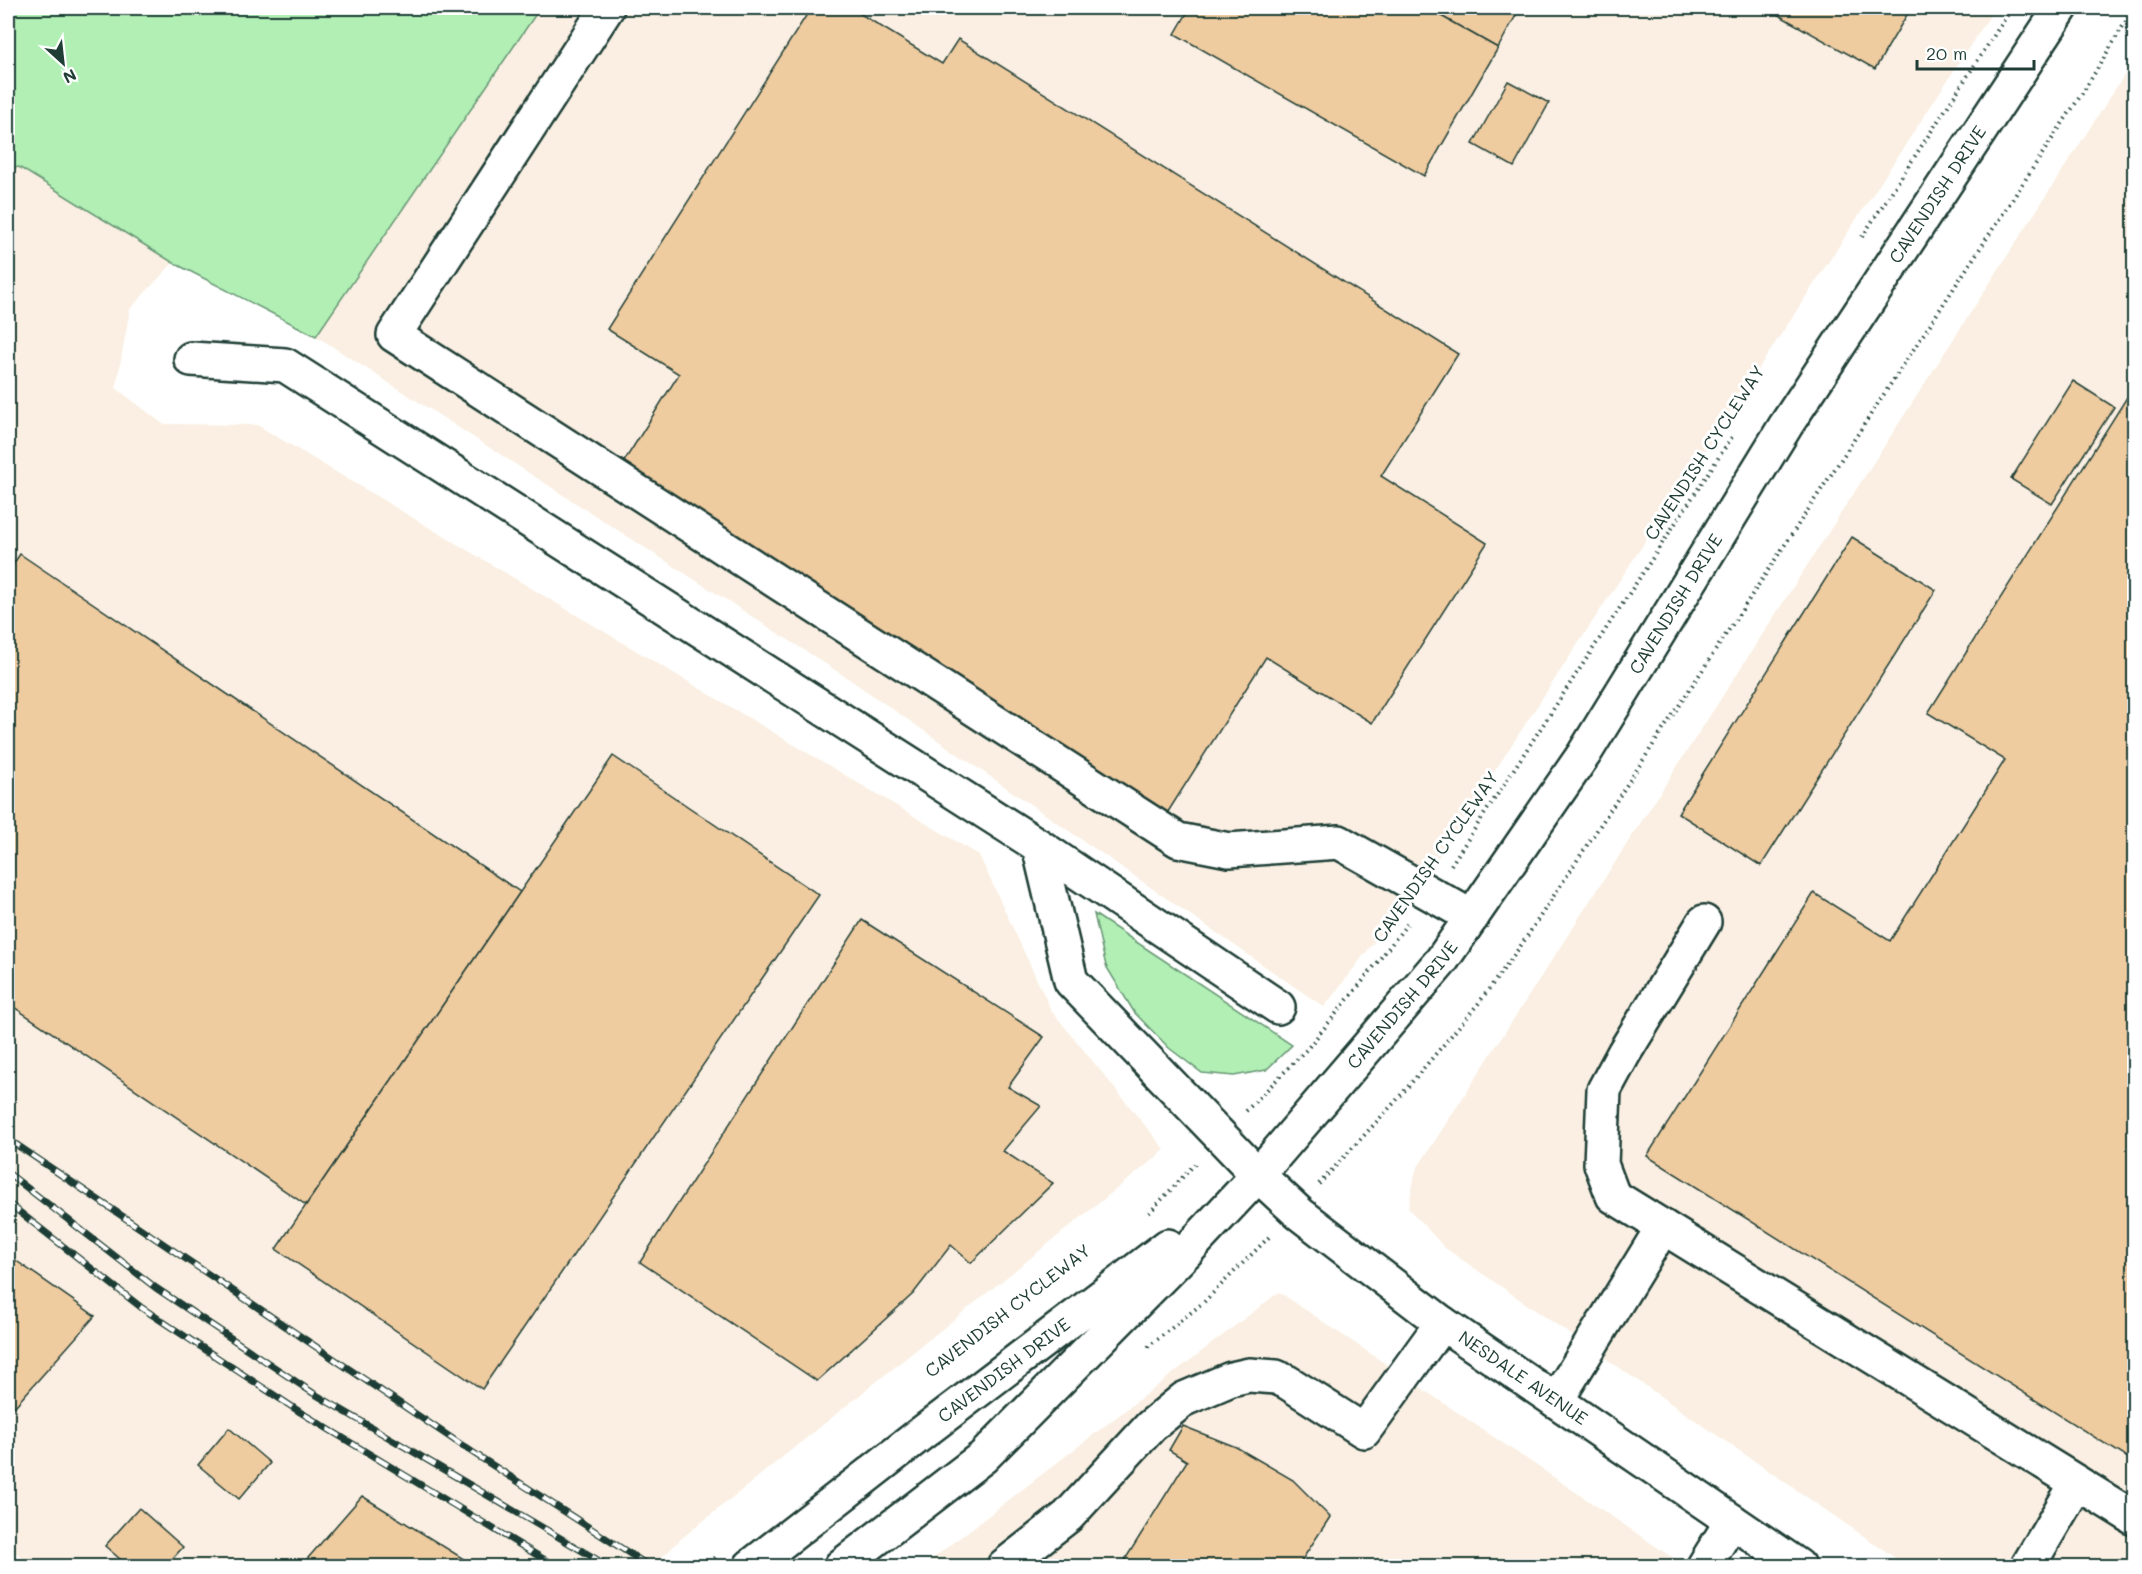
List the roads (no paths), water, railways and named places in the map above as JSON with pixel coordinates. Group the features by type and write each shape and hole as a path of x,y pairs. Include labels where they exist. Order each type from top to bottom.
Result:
{"main road":[{"path":"607,8 394,335 1178,840 1229,850 1339,842 1472,917"},
{"name":"CAVENDISH DRIVE","path":"841,1566 982,1457 1184,1254 1258,1175 1442,960 1584,754 1786,425 2061,8"},
{"path":"191,359 285,365 1039,846 1278,1007"},
{"name":"NESDALE AVENUE","path":"1039,846 1071,981 1258,1175 1300,1214 1442,1323 1798,1566"},
{"path":"1704,922 1604,1090 1601,1164 1613,1196 2134,1518"},
{"name":"CAVENDISH DRIVE","path":"751,1566 1258,1175"},
{"path":"1556,1401 1663,1227"},
{"path":"1004,1566 1068,1516 1151,1426 1184,1399 1231,1379 1249,1375 1276,1377 1364,1431 1442,1323"},
{"path":"2028,1566 2077,1483"},
{"path":"1704,1566 1732,1521"}],"railway":[{"path":"8,1139 472,1452 649,1566"},
{"path":"8,1173 156,1288 313,1393 608,1566"},
{"path":"8,1203 142,1308 300,1412 555,1566"}]}
